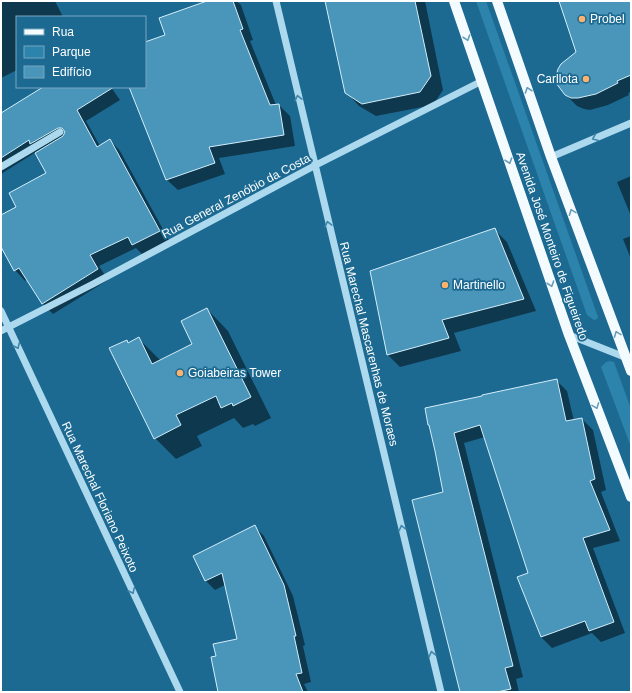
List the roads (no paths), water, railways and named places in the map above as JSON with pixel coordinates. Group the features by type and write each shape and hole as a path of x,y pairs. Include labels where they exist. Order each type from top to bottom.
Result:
{"main road":[{"name":"Avenida José Monteiro de Figueiredo","path":"454,1 569,335 631,497"},
{"path":"497,1 551,157 629,358 631,370"}],"street":[{"name":"Rua Marechal Mascarenhas de Moraes","path":"276,1 314,166 441,692"},
{"name":"Rua General Zenóbio da Costa","path":"1,331 93,284 314,166 482,81"},
{"path":"551,157 631,123"},
{"path":"1,167 60,132"},
{"name":"Rua Marechal Floriano Peixoto","path":"1,311 179,692"},
{"path":"569,335 629,358"}],"place":[{"name":"Probel","path":"582,19"},
{"name":"Carllota","path":"586,79"},
{"name":"Martinello","path":"445,285"},
{"name":"Goiabeiras Tower","path":"180,373"}]}
